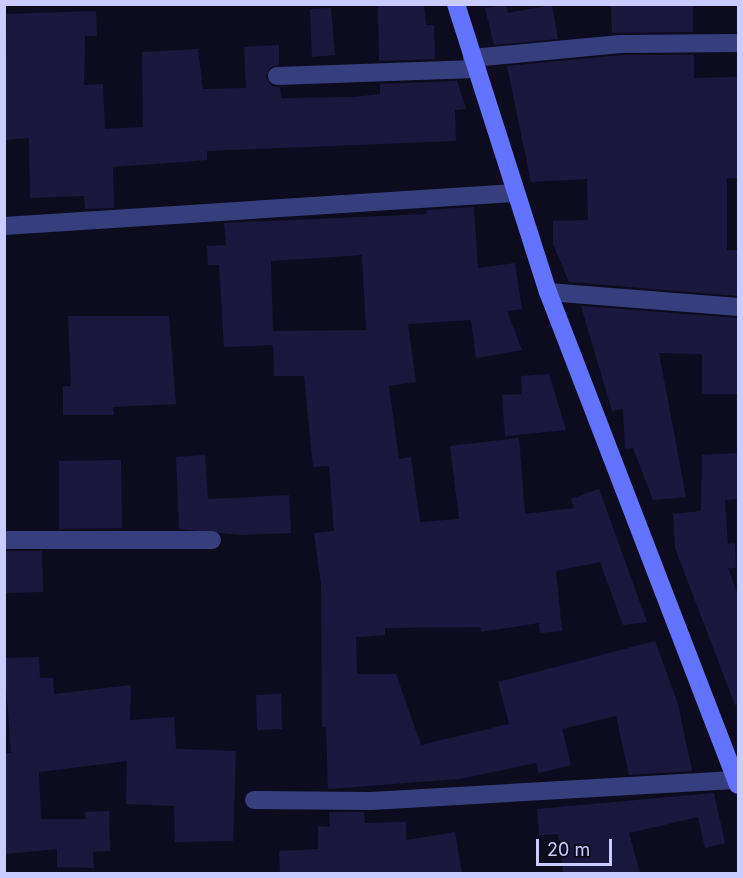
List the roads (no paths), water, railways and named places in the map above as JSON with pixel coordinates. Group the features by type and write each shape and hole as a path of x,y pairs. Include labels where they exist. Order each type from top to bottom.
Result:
{"street":[{"path":"254,800 370,801 738,782 548,292 513,193 456,4"},
{"path":"277,76 473,64 620,44 738,43"},
{"path":"4,226 513,193"},
{"path":"548,292 738,307"},
{"path":"4,540 212,540"}]}
